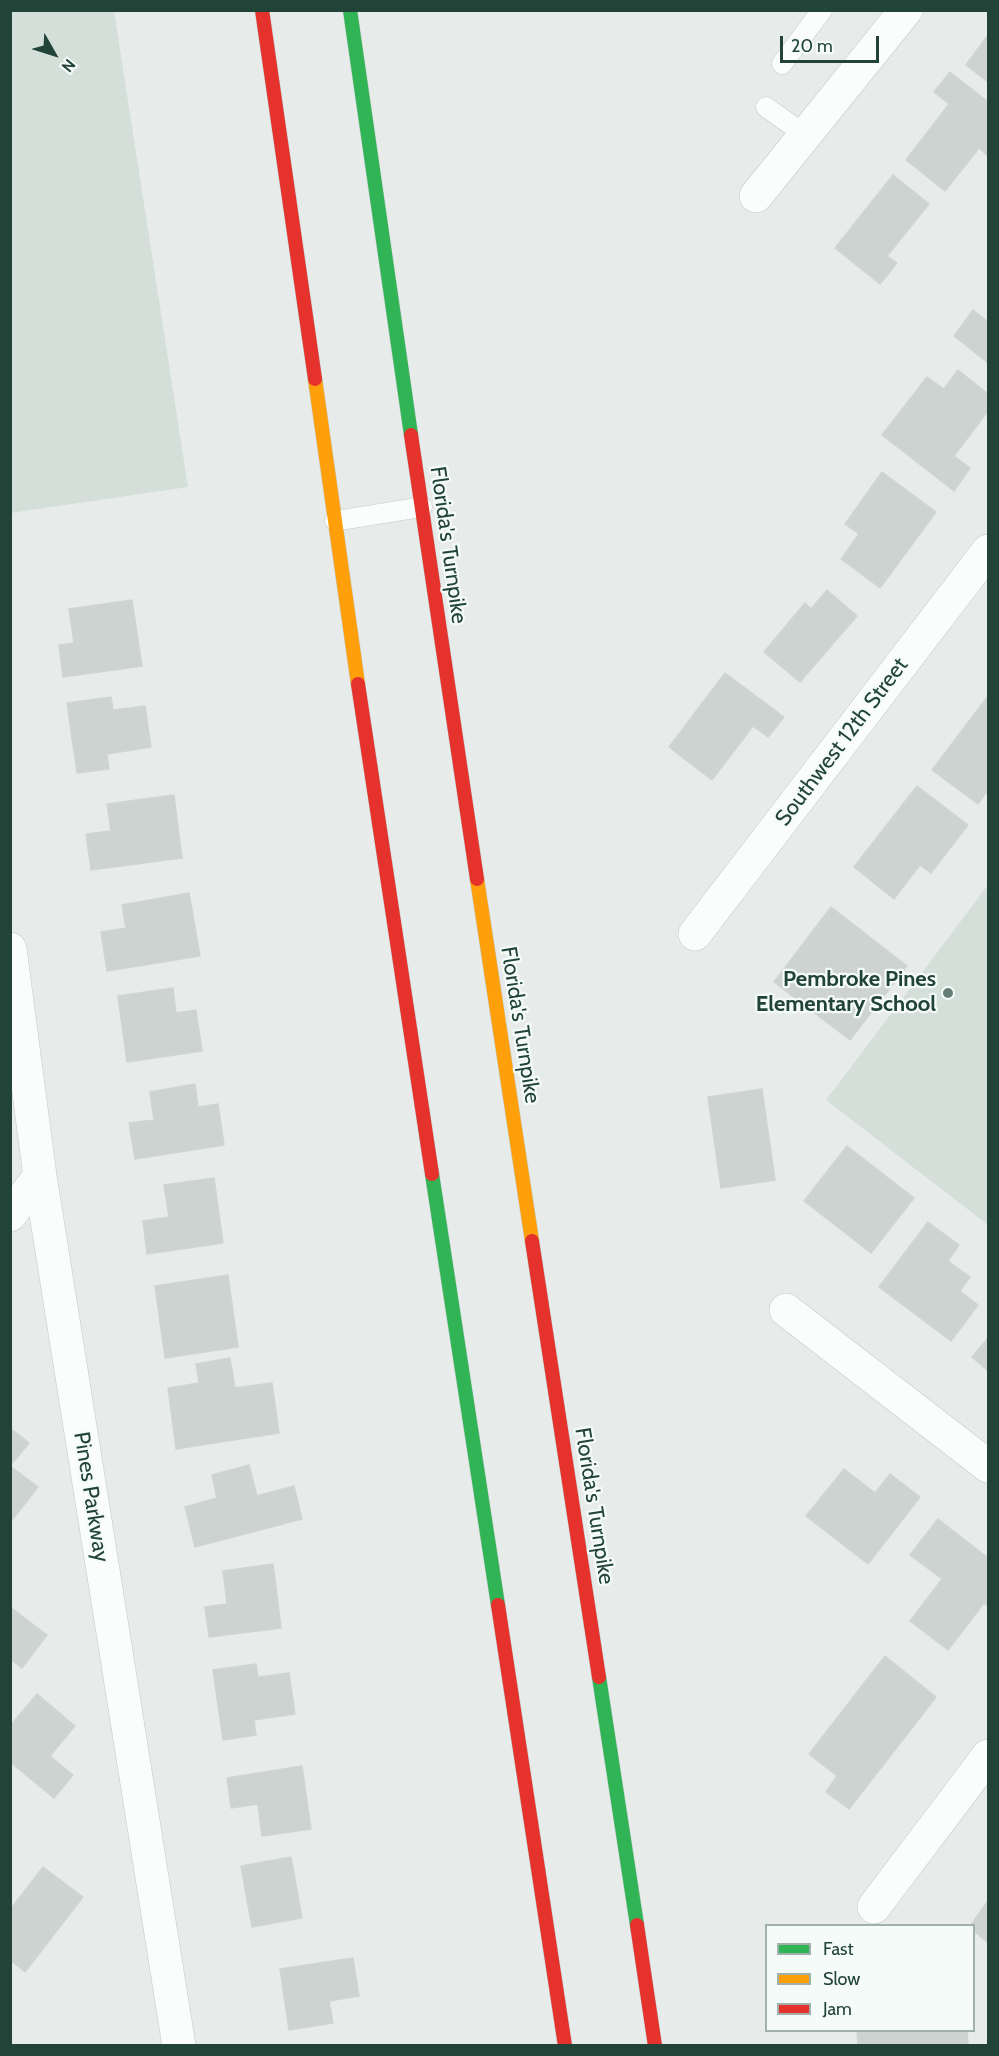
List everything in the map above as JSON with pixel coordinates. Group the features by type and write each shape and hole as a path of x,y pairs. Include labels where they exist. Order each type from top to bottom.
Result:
{"highway":[{"path":"262,10 363,720 566,2046"},
{"name":"Florida's Turnpike","path":"350,10 422,507 655,2046"}],"street":[{"path":"756,196 906,10"},
{"name":"Southwest 12th Street","path":"695,934 988,551"},
{"name":"Pines Parkway","path":"10,949 40,1176 178,2046"},
{"path":"10,1215 40,1176"},
{"path":"786,1310 988,1466"},
{"path":"874,1907 988,1756"}],"lane":[{"path":"782,64 822,10"},
{"path":"766,107 805,135"},
{"path":"334,521 422,507"}],"shaded area":[{"path":"10,11 114,11 188,487 11,513"},
{"name":"Pembroke Pines Elementary School","path":"988,885 988,1225 826,1100"}],"building":[{"path":"988,35 988,82 966,65"},
{"path":"950,72 988,102 988,156 979,148 945,191 906,160 949,104 934,92"},
{"path":"893,175 929,204 887,256 897,263 880,284 835,248"},
{"path":"973,310 988,322 988,363 954,336"},
{"path":"958,370 988,394 988,411 954,456 970,468 954,491 882,435 927,377 944,389"},
{"path":"882,472 936,512 880,588 841,559 859,534 845,524"},
{"path":"827,590 857,616 800,682 764,652 805,603 811,609"},
{"path":"132,600 142,666 63,677 59,645 74,643 69,609"},
{"path":"725,673 784,717 768,737 753,726 712,780 669,747"},
{"path":"988,696 988,790 978,804 932,770"},
{"path":"111,697 113,710 145,706 151,747 107,754 109,769 77,773 67,703"},
{"path":"917,786 968,825 931,873 920,865 894,899 854,867"},
{"path":"174,795 182,858 91,870 86,834 111,831 107,804"},
{"path":"189,893 200,956 107,971 101,932 126,928 122,905"},
{"path":"831,907 907,966 850,1040 774,982"},
{"path":"173,988 176,1013 196,1010 202,1051 127,1062 118,996"},
{"path":"195,1084 198,1107 218,1104 224,1145 135,1159 129,1123 154,1120 150,1092"},
{"path":"762,1089 775,1180 721,1188 708,1097"},
{"path":"847,1146 914,1198 871,1253 804,1201"},
{"path":"214,1178 223,1243 147,1254 143,1221 169,1217 164,1185"},
{"path":"928,1222 959,1245 948,1261 970,1277 960,1291 978,1305 951,1341 879,1287"},
{"path":"228,1275 238,1347 165,1358 155,1286"},
{"path":"988,1338 988,1371 972,1357"},
{"path":"230,1358 235,1388 272,1383 279,1433 176,1449 168,1388 199,1383 196,1364"},
{"path":"10,1428 29,1443 10,1466"},
{"path":"249,1465 257,1496 294,1486 302,1519 195,1547 185,1507 217,1498 212,1475"},
{"path":"10,1466 38,1487 13,1519 10,1517"},
{"path":"844,1469 875,1493 890,1474 920,1497 868,1564 806,1516"},
{"path":"938,1519 988,1558 988,1606 984,1603 948,1650 910,1621 942,1579 910,1555"},
{"path":"273,1564 281,1628 209,1637 205,1607 227,1604 223,1571"},
{"path":"10,1607 47,1635 22,1668 10,1659"},
{"path":"885,1656 936,1697 849,1809 826,1792 837,1776 809,1754"},
{"path":"256,1664 258,1677 289,1673 295,1714 254,1720 256,1735 223,1740 213,1670"},
{"path":"37,1694 75,1726 50,1756 73,1775 54,1798 10,1762 10,1726"},
{"path":"302,1766 311,1829 262,1836 258,1804 231,1808 227,1778"},
{"path":"291,1857 302,1918 252,1927 241,1866"},
{"path":"43,1867 83,1897 25,1972 10,1960 10,1910"},
{"path":"988,1901 988,1943 975,1932 975,1924 971,1924"},
{"path":"353,1958 359,1996 329,2001 333,2023 289,2030 280,1969"},
{"path":"857,2032 967,2032 968,2046 858,2046"}],"traffic: fast":[{"path":"350,10 411,435"},
{"path":"432,1174 498,1605"},
{"path":"599,1677 637,1925"}],"traffic: slow":[{"path":"315,379 358,684"},
{"path":"477,879 532,1241"}],"traffic: jam":[{"path":"262,10 315,379"},
{"path":"411,435 477,879"},
{"path":"358,684 432,1174"},
{"path":"532,1241 599,1677"},
{"path":"498,1605 565,2046"},
{"path":"637,1925 655,2046"}],"place":[{"name":"Pembroke Pines Elementary School","path":"948,993"}]}
